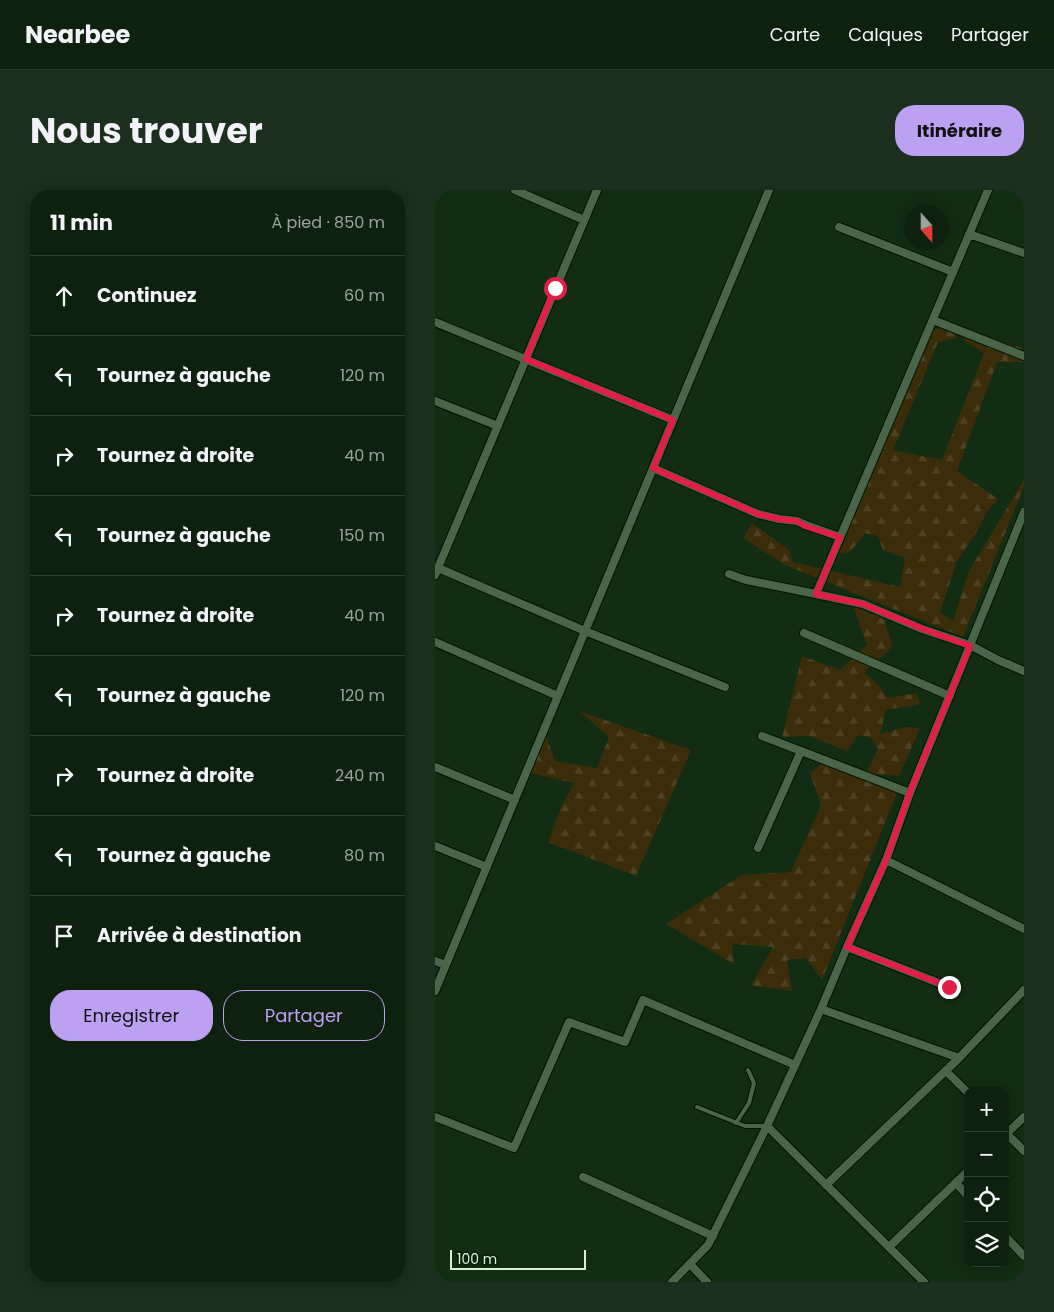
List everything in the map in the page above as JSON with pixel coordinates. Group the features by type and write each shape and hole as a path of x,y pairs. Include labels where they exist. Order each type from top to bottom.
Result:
{"street":[{"path":"515,190 584,220"},
{"path":"597,190 437,572 725,687"},
{"path":"435,991 769,190"},
{"path":"816,594 988,190"},
{"path":"839,227 953,272"},
{"path":"969,234 1024,253"},
{"path":"933,320 1024,356"},
{"path":"435,322 673,420"},
{"path":"435,401 498,426"},
{"path":"653,468 758,514 797,521 805,526 840,537"},
{"path":"672,1282 708,1246 767,1126 821,1009 886,860 910,792 1024,512"},
{"path":"729,574 746,580 863,604 970,646 1024,671"},
{"path":"804,633 950,696"},
{"path":"435,642 558,696"},
{"path":"763,736 910,792"},
{"path":"758,848 801,751"},
{"path":"435,767 515,800"},
{"path":"435,846 487,866"},
{"path":"886,860 1024,929"},
{"path":"847,947 949,987"},
{"path":"435,961 446,965"},
{"path":"826,1185 946,1071 1024,990"},
{"path":"435,1117 514,1148 569,1022 625,1042 643,1000 795,1065"},
{"path":"821,1009 959,1058"},
{"path":"946,1071 964,1089"},
{"path":"1008,1132 1024,1118"},
{"path":"767,1126 924,1282"},
{"path":"1009,1137 1024,1151"},
{"path":"889,1247 964,1175"},
{"path":"583,1177 713,1236"},
{"path":"956,1183 964,1192"},
{"path":"1009,1240 1024,1256"},
{"path":"690,1264 707,1282"}],"lane":[{"path":"736,1122 749,1103 753,1083 748,1070"},
{"path":"697,1107 745,1126 767,1126"}],"green space":[{"path":"956,324 956,338 938,342 893,450 942,460 984,353 964,340 968,331 1022,348 1024,354 1024,362 997,362 957,471 998,499 987,512 957,561 940,612 953,621 969,571 1024,480 1024,486 963,637 785,565 743,538 752,523 789,550 793,562 900,587 905,558 883,550 878,536 865,533 850,552 829,555 931,331"},
{"path":"853,606 884,619 892,645 888,651 864,672 879,686 888,698 916,693 921,704 886,710 880,734 906,727 920,728 899,776 866,773 878,749 870,737 858,735 847,751 809,736 782,737 802,656 840,670 867,645"},
{"path":"579,711 691,750 636,876 548,842 562,805 574,783 530,773 546,735 555,761 597,768 609,737"},
{"path":"825,761 899,788 822,980 806,958 787,960 792,991 751,985 773,947 732,944 734,964 666,924 742,875 791,872 821,805 810,773"}],"route":[{"path":"555,288 526,359 673,420 653,468 758,514 797,521 805,526 840,537 816,594 863,604 970,646 910,792 886,860 847,947 949,987"}]}
